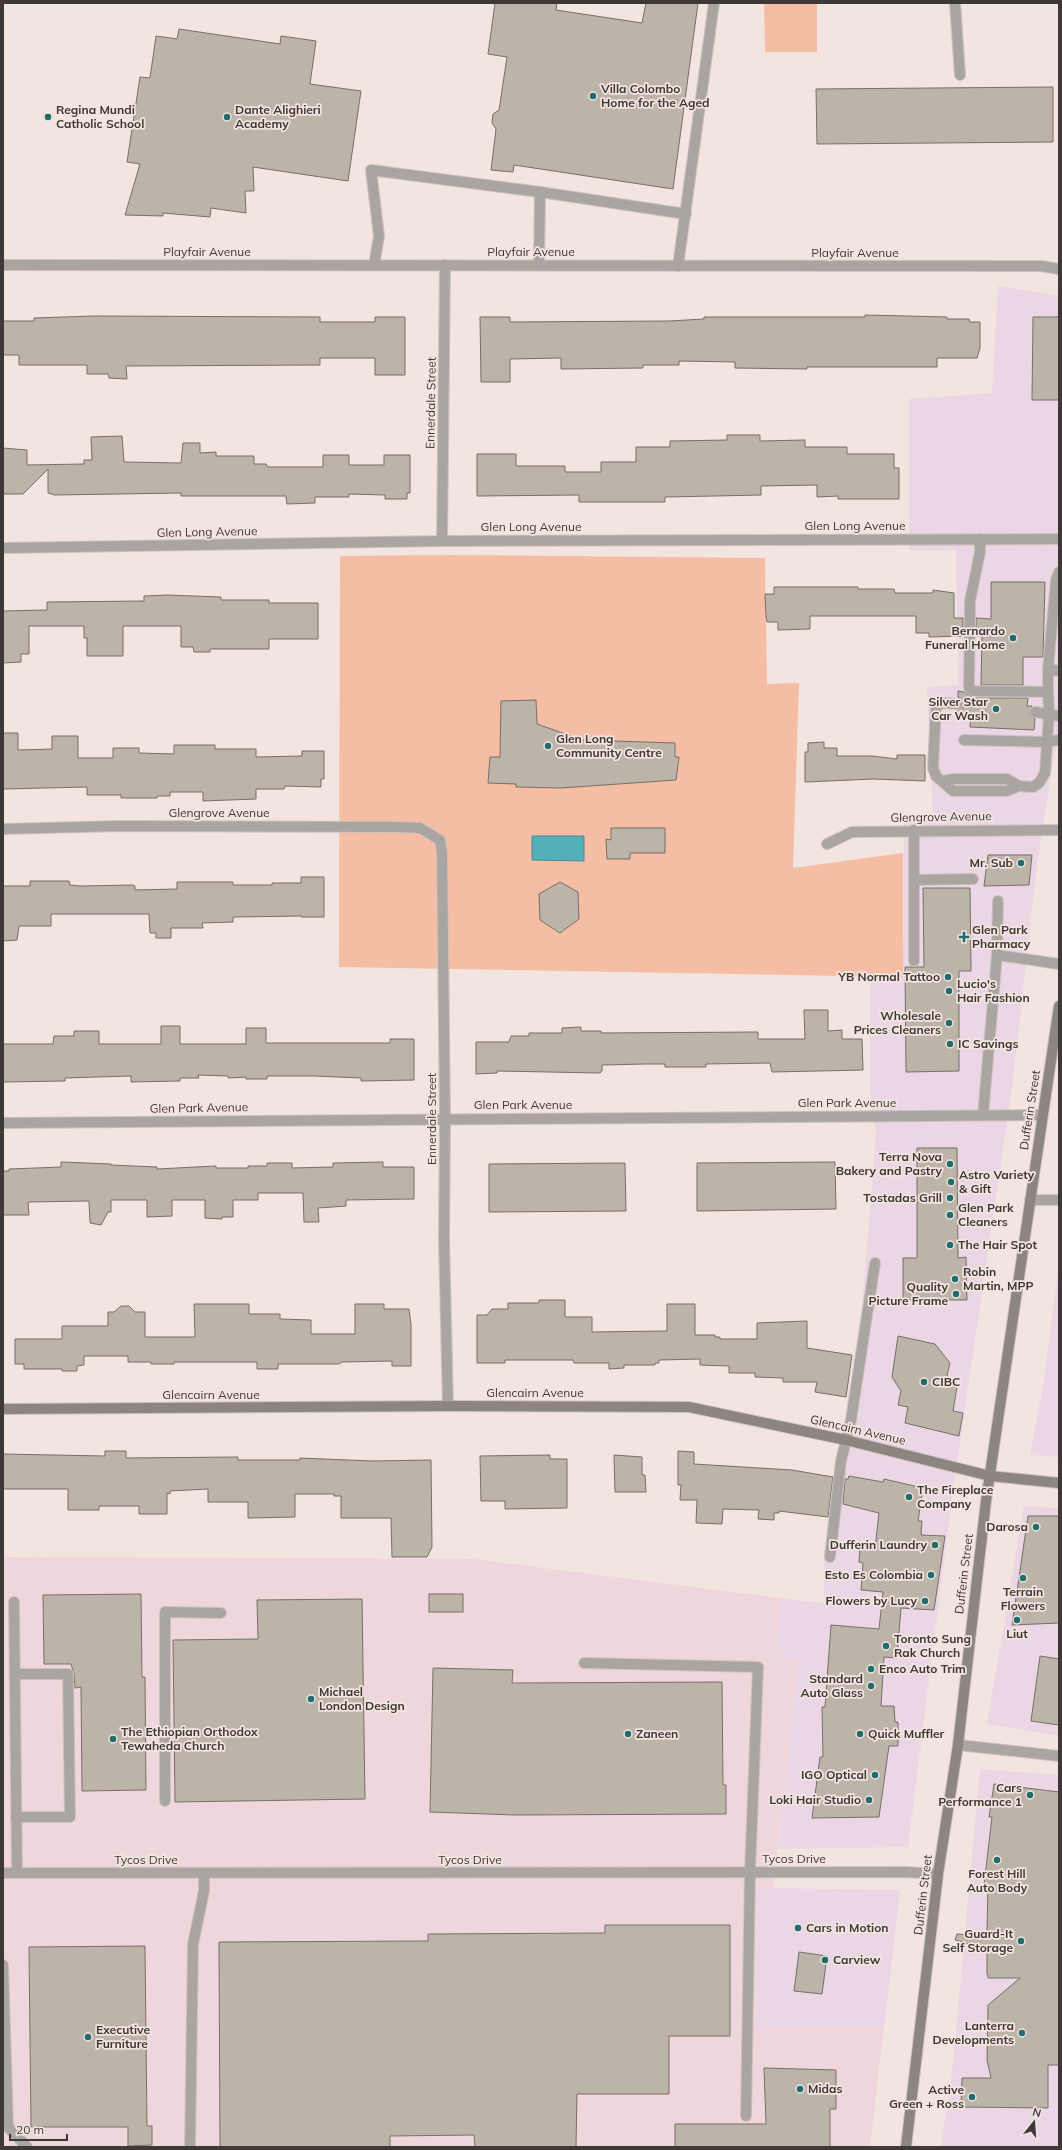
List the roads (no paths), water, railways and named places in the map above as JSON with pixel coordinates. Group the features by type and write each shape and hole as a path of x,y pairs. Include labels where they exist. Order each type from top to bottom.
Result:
{"main road":[{"name":"Dufferin Street","path":"906,2147 938,1874 958,1745 990,1476 1059,1006"},
{"name":"Glencairn Avenue","path":"3,1409 448,1406 689,1407 846,1440 990,1476 1059,1483"}],"street":[{"path":"678,266 714,3"},
{"path":"955,3 960,75"},
{"path":"374,265 379,236 371,170 540,192 686,214"},
{"path":"539,265 540,192"},
{"name":"Playfair Avenue","path":"3,265 1041,266 1059,270"},
{"name":"Ennerdale Street","path":"442,541 445,265"},
{"path":"980,539 980,552 970,601 970,688 973,691 1048,692"},
{"name":"Glen Long Avenue","path":"3,548 442,541 1059,539"},
{"path":"958,704 942,703 936,706 934,712 933,768 936,776 942,781 954,779 1007,779 1019,786 1033,787 1043,779 1045,742 1054,715 1048,692 1048,669 1056,580 1059,572"},
{"path":"1048,669 1059,671"},
{"path":"1035,712 1054,715"},
{"path":"964,740 1045,742 1059,740"},
{"name":"Glengrove Avenue","path":"3,829 120,826 386,827 420,828 433,835"},
{"path":"914,830 914,961"},
{"name":"Glengrove Avenue","path":"826,844 852,832 914,830 1059,830"},
{"name":"Ennerdale Street","path":"433,835 440,840 442,853 445,1119 444,1239 448,1406"},
{"path":"914,880 973,879"},
{"path":"983,1115 997,955 998,901"},
{"path":"997,955 1059,964"},
{"name":"Glen Park Avenue","path":"3,1122 1042,1115"},
{"path":"1030,1200 1059,1200"},
{"path":"830,1556 841,1461 846,1440 875,1263"},
{"path":"14,1602 17,1873"},
{"path":"165,1801 165,1612 221,1613"},
{"path":"584,1663 758,1668 750,1872 746,2116"},
{"path":"15,1674 68,1674 70,1817 16,1817"},
{"path":"958,1745 1059,1756"},
{"name":"Tycos Drive","path":"3,1873 906,1872 938,1874"},
{"path":"190,2147 193,1944 204,1891 204,1873"},
{"path":"3,1965 8,2127 27,2147"}],"water":[{"path":"532,836 584,836 584,861 532,860"}],"place":[{"name":"Villa Colombo Home for the Aged","path":"593,96"},
{"name":"Regina Mundi Catholic School","path":"48,117"},
{"name":"Dante Alighieri Academy","path":"227,117"},
{"name":"Bernardo Funeral Home","path":"1013,638"},
{"name":"Silver Star Car Wash","path":"996,709"},
{"name":"Glen Long Community Centre","path":"548,746"},
{"name":"Mr. Sub","path":"1021,863"},
{"name":"Glen Park Pharmacy","path":"964,937"},
{"name":"YB Normal Tattoo","path":"948,977"},
{"name":"Lucio's Hair Fashion","path":"949,991"},
{"name":"Wholesale Prices Cleaners","path":"949,1023"},
{"name":"IC Savings","path":"950,1044"},
{"name":"Terra Nova Bakery and Pastry","path":"950,1164"},
{"name":"Astro Variety & Gift","path":"951,1182"},
{"name":"Tostadas Grill","path":"950,1198"},
{"name":"Glen Park Cleaners","path":"950,1215"},
{"name":"The Hair Spot","path":"950,1245"},
{"name":"Robin Martin, MPP","path":"955,1279"},
{"name":"Quality Picture Frame","path":"956,1294"},
{"name":"CIBC","path":"924,1382"},
{"name":"The Fireplace Company","path":"909,1497"},
{"name":"Darosa","path":"1036,1527"},
{"name":"Dufferin Laundry","path":"935,1545"},
{"name":"Esto Es Colombia","path":"931,1575"},
{"name":"Terrain Flowers","path":"1023,1578"},
{"name":"Flowers by Lucy","path":"925,1601"},
{"name":"Liut","path":"1017,1620"},
{"name":"Toronto Sung Rak Church","path":"886,1646"},
{"name":"Enco Auto Trim","path":"871,1669"},
{"name":"Standard Auto Glass","path":"871,1686"},
{"name":"Michael London Design","path":"311,1699"},
{"name":"Zaneen","path":"628,1734"},
{"name":"Quick Muffler","path":"860,1734"},
{"name":"The Ethiopian Orthodox Tewaheda Church","path":"113,1739"},
{"name":"IGO Optical","path":"875,1775"},
{"name":"Cars Performance 1","path":"1030,1795"},
{"name":"Loki Hair Studio","path":"869,1800"},
{"name":"Forest Hill Auto Body","path":"997,1860"},
{"name":"Cars in Motion","path":"798,1928"},
{"name":"Guard-It Self Storage","path":"1021,1941"},
{"name":"Carview","path":"825,1960"},
{"name":"Lanterra Developments","path":"1022,2033"},
{"name":"Executive Furniture","path":"88,2037"},
{"name":"Midas","path":"800,2089"},
{"name":"Active Green + Ross","path":"972,2097"}]}
